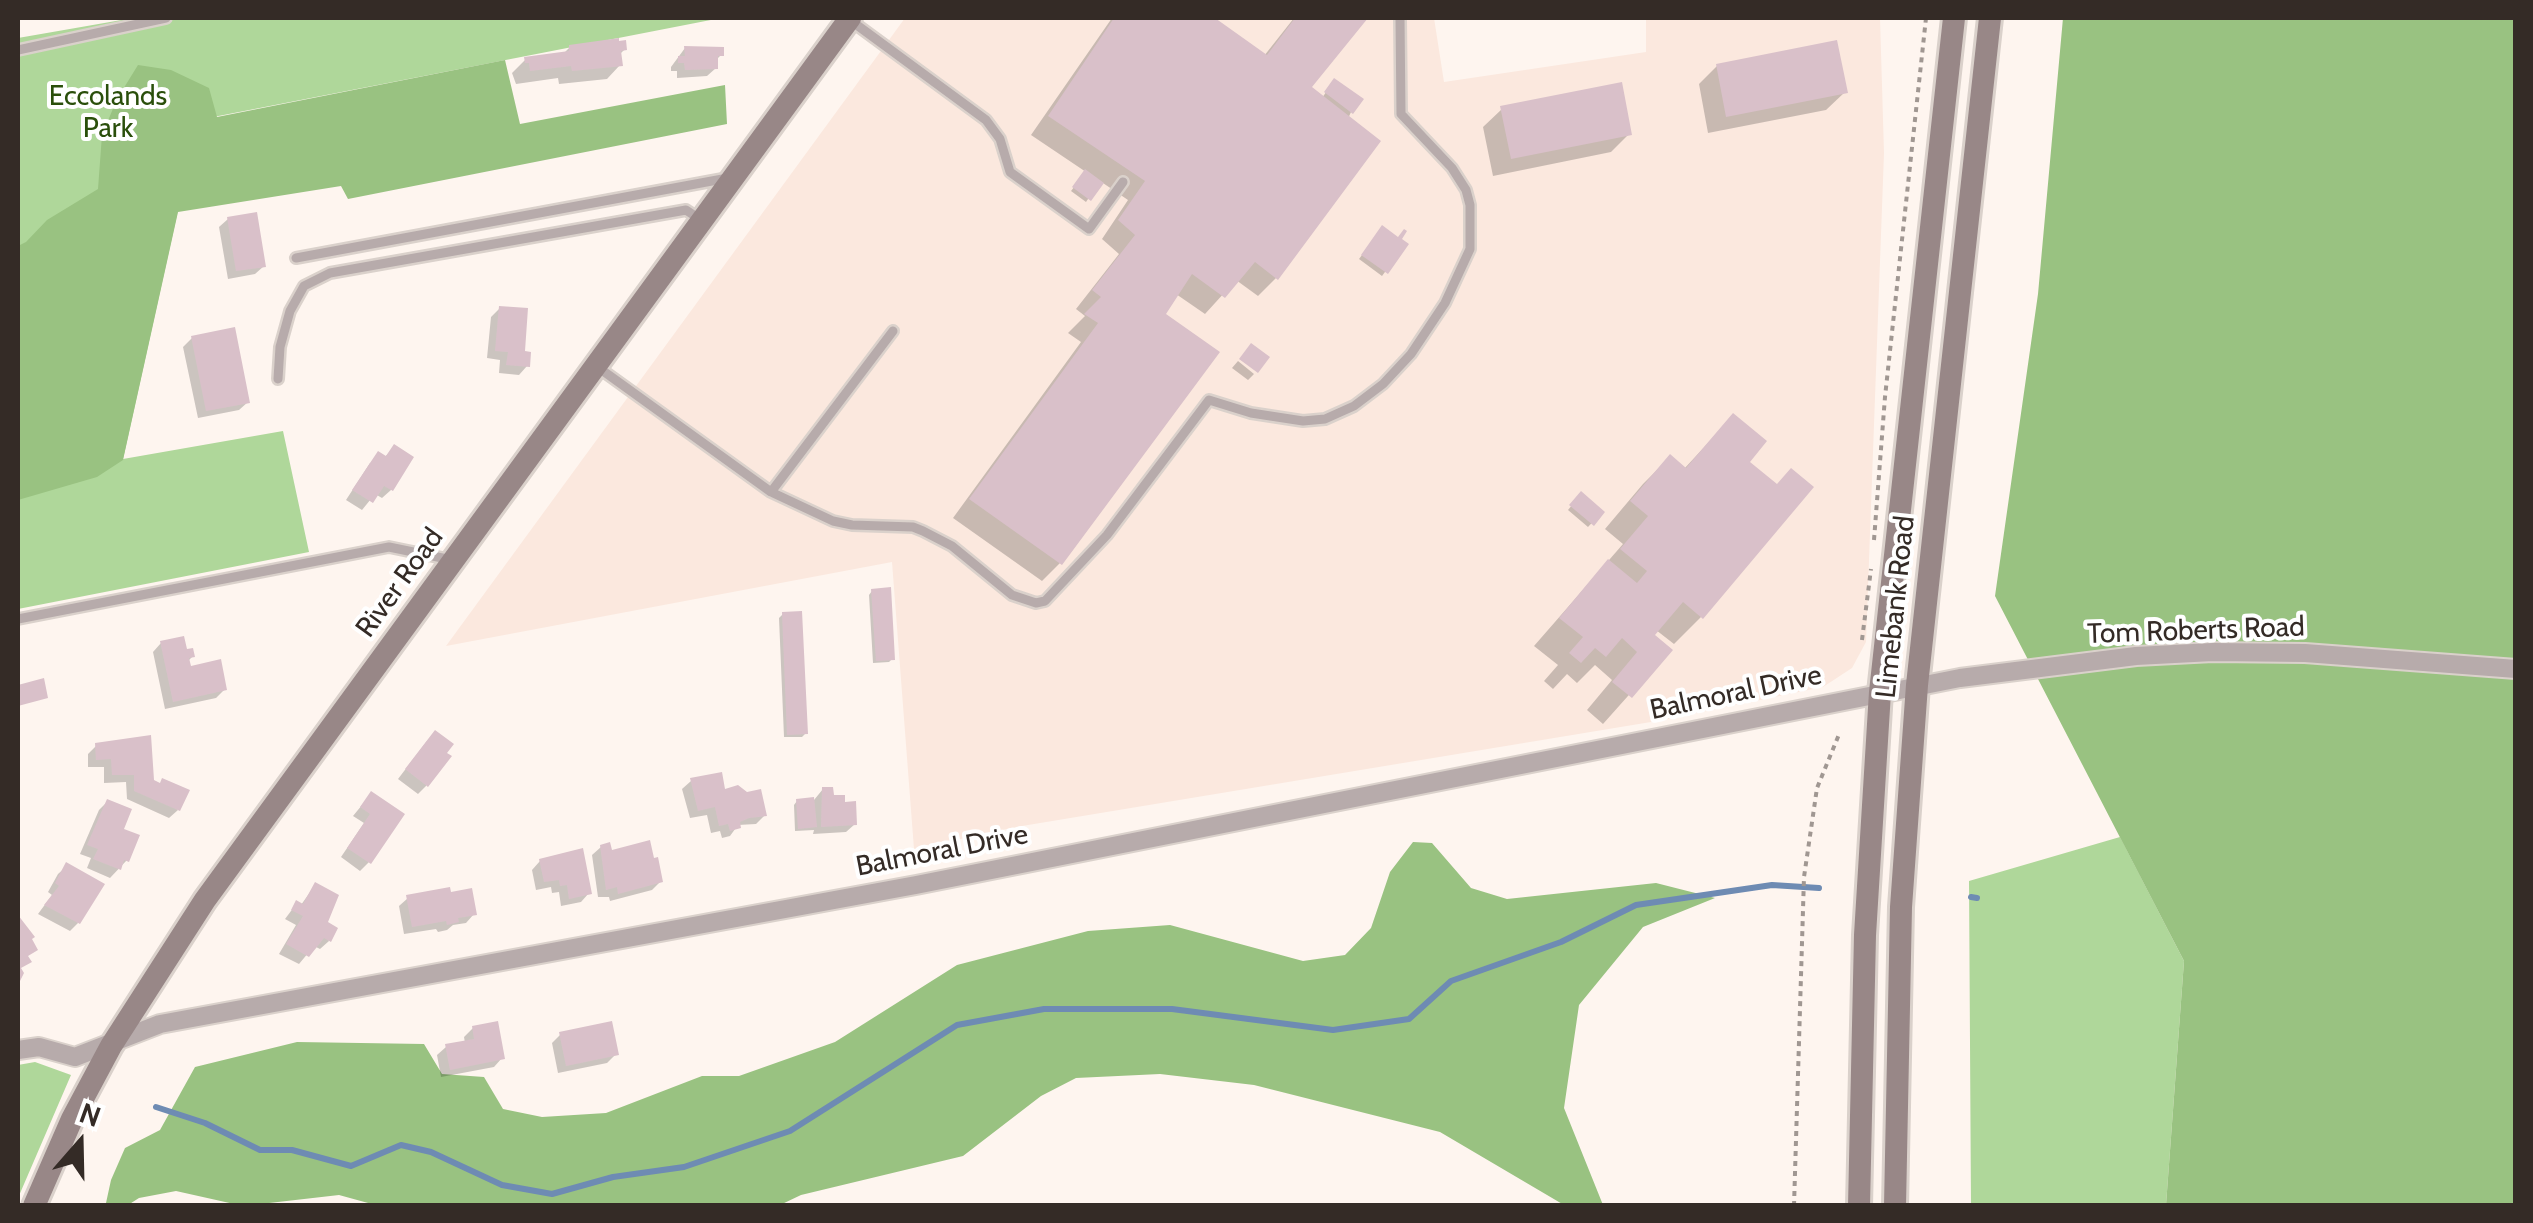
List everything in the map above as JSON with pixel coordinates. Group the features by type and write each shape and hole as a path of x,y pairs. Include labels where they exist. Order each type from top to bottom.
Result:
{"main road":[{"name":"River Road","path":"34,1206 72,1119 111,1046 206,900 850,18"},
{"name":"Limebank Road","path":"1859,1206 1864,935 1880,692 1954,18"},
{"name":"Limebank Road","path":"1894,1206 1901,907 1917,685 1990,18"}],"street":[{"name":"Tom Roberts Road","path":"1880,692 2094,661 2213,652 2305,652 2516,669"},
{"name":"Balmoral Drive","path":"18,1050 39,1047 75,1057 160,1024 936,881 1880,692"}],"lane":[{"path":"18,50 166,18"},
{"path":"850,18 986,120 1000,139 1010,172 1089,229 1123,182"},
{"path":"596,366 772,492 834,521 913,527 952,546 1012,595 1036,604 1046,601 1106,535 1209,400 1251,413 1303,422 1325,419 1369,395 1411,354 1445,303 1462,272 1472,235 1466,190 1452,168 1401,114 1400,18"},
{"path":"296,258 731,178"},
{"path":"278,379 280,348 290,312 304,286 330,272 686,210 701,220"},
{"path":"772,492 893,331"},
{"path":"18,619 389,548 454,560"}],"path":[{"path":"1873,547 1885,397 1926,18"},
{"path":"1862,640 1871,566"},
{"path":"1794,1206 1804,877 1817,788 1840,732"}],"shaded area":[{"path":"905,18 1434,18 1444,82 1646,52 1646,18 1880,18 1884,153 1866,642 1852,668 1823,687 1663,720 1016,827 914,849 892,562 446,646"}],"green space":[{"name":"Eccolands Park","path":"133,18 721,18 198,120 123,459 283,431 309,552 18,609 18,38"},
{"path":"2063,18 2515,18 2515,1205 2166,1205 2184,961 1995,596 2038,294"},
{"path":"505,60 520,124 725,85 727,124 348,199 341,186 178,212 123,460 97,477 18,500 18,246 47,220 98,189 102,135 117,99 138,65 171,70 209,88 217,117"},
{"path":"2120,837 2184,961 2166,1205 1971,1205 1969,881"},
{"path":"1413,842 1432,843 1471,888 1507,899 1656,883 1715,898 1643,927 1579,1005 1564,1108 1603,1205 1564,1205 1440,1132 1254,1085 1160,1074 1076,1078 1041,1096 963,1156 801,1195 780,1205 379,1206 339,1195 243,1206 176,1191 139,1198 128,1205 106,1203 125,1148 160,1130 195,1067 297,1042 424,1044 442,1074 484,1077 503,1109 542,1117 606,1113 702,1076 739,1076 835,1042 957,965 1088,931 1170,925 1303,961 1345,955 1371,928 1390,872"},
{"path":"35,1062 71,1075 18,1198 18,1065"}],"building":[{"path":"1114,18 1215,18 1267,55 1295,18 1368,18 1312,87 1381,141 1278,280 1255,262 1225,298 1192,274 1166,314 1220,352 1062,565 969,499 1098,323 1084,314 1101,297 1092,290 1135,235 1118,220 1145,181 1048,116"},
{"path":"626,40 627,50 621,51 623,66 530,71 529,63 525,63 524,57 569,51 569,45"},
{"path":"1837,40 1848,93 1726,117 1716,64"},
{"path":"684,46 724,47 724,56 718,56 718,69 685,70 684,63 678,63 678,56 685,56"},
{"path":"1334,78 1364,99 1353,114 1324,92"},
{"path":"1622,82 1632,135 1511,159 1500,106"},
{"path":"1085,169 1104,183 1091,201 1072,187"},
{"path":"257,212 266,267 236,271 227,217"},
{"path":"1382,225 1398,237 1404,229 1407,231 1402,239 1409,244 1388,274 1361,255"},
{"path":"499,306 528,308 525,351 531,352 530,367 506,365 508,352 495,351"},
{"path":"235,327 250,403 206,411 191,336"},
{"path":"1251,343 1270,357 1258,373 1239,359"},
{"path":"1733,413 1767,441 1750,462 1777,484 1791,468 1814,487 1703,619 1683,602 1655,635 1673,650 1632,698 1612,682 1637,652 1622,638 1606,657 1595,648 1581,663 1569,653 1583,637 1559,618 1608,559 1637,583 1647,571 1620,549 1648,516 1630,501 1670,454 1686,468"},
{"path":"394,444 414,457 393,491 384,486 373,503 352,490 378,451 386,456"},
{"path":"1581,491 1605,512 1594,526 1569,505"},
{"path":"891,587 895,660 876,661 871,589"},
{"path":"802,611 808,734 787,735 782,612"},
{"path":"184,636 187,649 193,648 191,666 221,659 227,690 173,702 160,641"},
{"path":"44,678 48,698 18,706 18,685"},
{"path":"435,730 454,744 447,753 452,756 428,787 405,769"},
{"path":"151,735 154,780 160,783 162,778 190,790 180,811 134,791 134,775 112,775 111,759 96,760 95,743"},
{"path":"722,772 725,789 738,785 747,792 761,789 767,816 749,818 740,822 741,828 730,831 728,824 719,826 715,807 698,811 690,778"},
{"path":"822,787 833,787 834,795 845,795 845,802 856,801 857,825 821,827"},
{"path":"371,791 405,814 371,864 347,848 370,814 360,807"},
{"path":"814,797 817,827 798,829 796,799"},
{"path":"107,799 132,809 124,829 140,835 129,862 124,860 121,870 93,859 98,849 87,845"},
{"path":"650,840 663,882 618,894 617,887 606,890 600,845 610,842 612,850"},
{"path":"583,848 592,894 569,899 567,885 560,886 559,880 544,882 539,859"},
{"path":"66,862 105,884 80,924 44,905 59,886 55,883"},
{"path":"315,882 339,895 328,922 338,928 331,942 324,938 309,957 286,944 303,916 291,910 296,900 303,904"},
{"path":"450,887 451,892 472,888 477,915 458,918 459,922 447,925 446,921 412,927 406,895"},
{"path":"18,915 35,937 32,939 38,950 28,956 32,962 21,968 24,973 18,985"},
{"path":"498,1021 505,1059 450,1070 445,1044 474,1039 472,1026"},
{"path":"612,1021 619,1055 566,1066 559,1032"}],"waterway":[{"path":"156,1107 205,1123 260,1150 292,1150 351,1166 401,1145 431,1152 502,1185 552,1194 613,1177 684,1167 790,1131 957,1025 1044,1009 1172,1009 1333,1030 1409,1019 1451,981 1561,942 1636,905 1772,885 1819,888"},
{"path":"1971,897 1977,898"}]}
